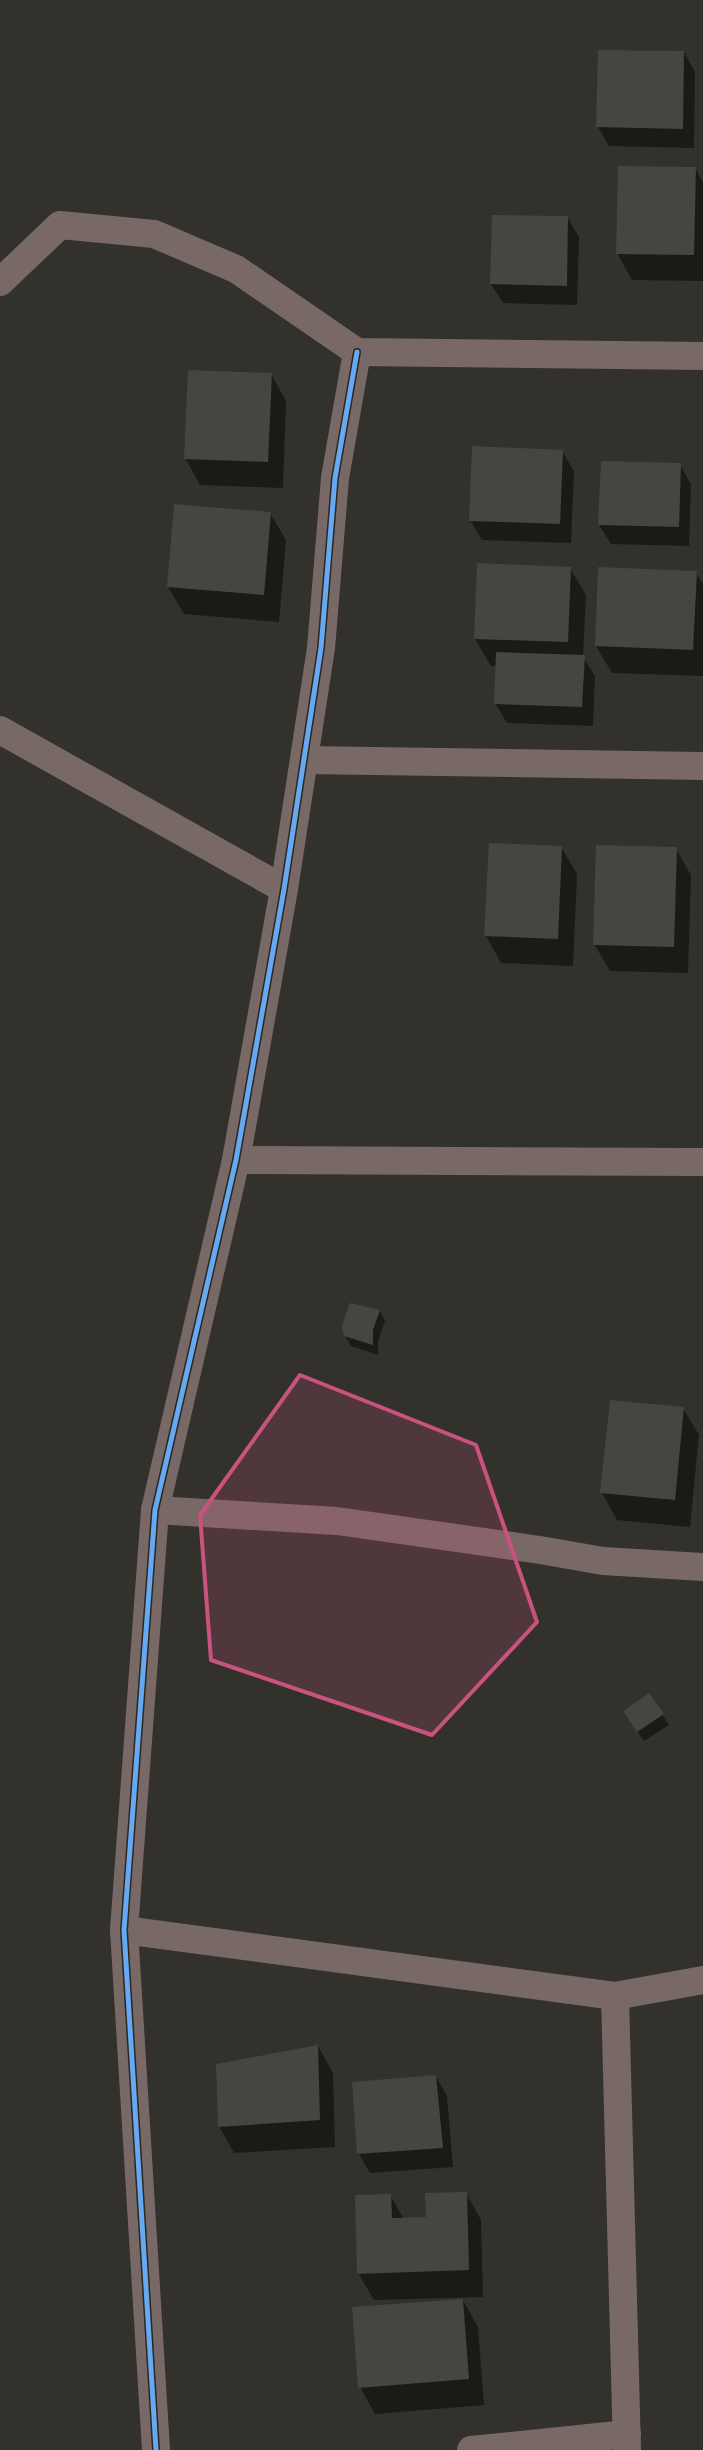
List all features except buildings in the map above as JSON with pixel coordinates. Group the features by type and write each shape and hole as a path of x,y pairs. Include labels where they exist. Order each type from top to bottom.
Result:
{"street":[{"path":"0,282 60,225 154,234 236,269 357,352 703,356"},
{"path":"156,2450 124,1930 155,1510 236,1160 284,889 321,648 336,478 357,352"},
{"path":"0,730 284,889"},
{"path":"304,760 703,766"},
{"path":"236,1160 703,1162"},
{"path":"155,1510 337,1522 540,1550 603,1561 703,1567"},
{"path":"124,1930 615,1996 703,1980"},
{"path":"471,2450 627,2442 615,1996"}],"highlighted area":[{"path":"300,1375 476,1445 537,1622 432,1735 211,1660 200,1515"}],"cycle path":[{"path":"156,2450 124,1930 155,1510 236,1160 284,889 321,648 335,478 357,352"}]}
